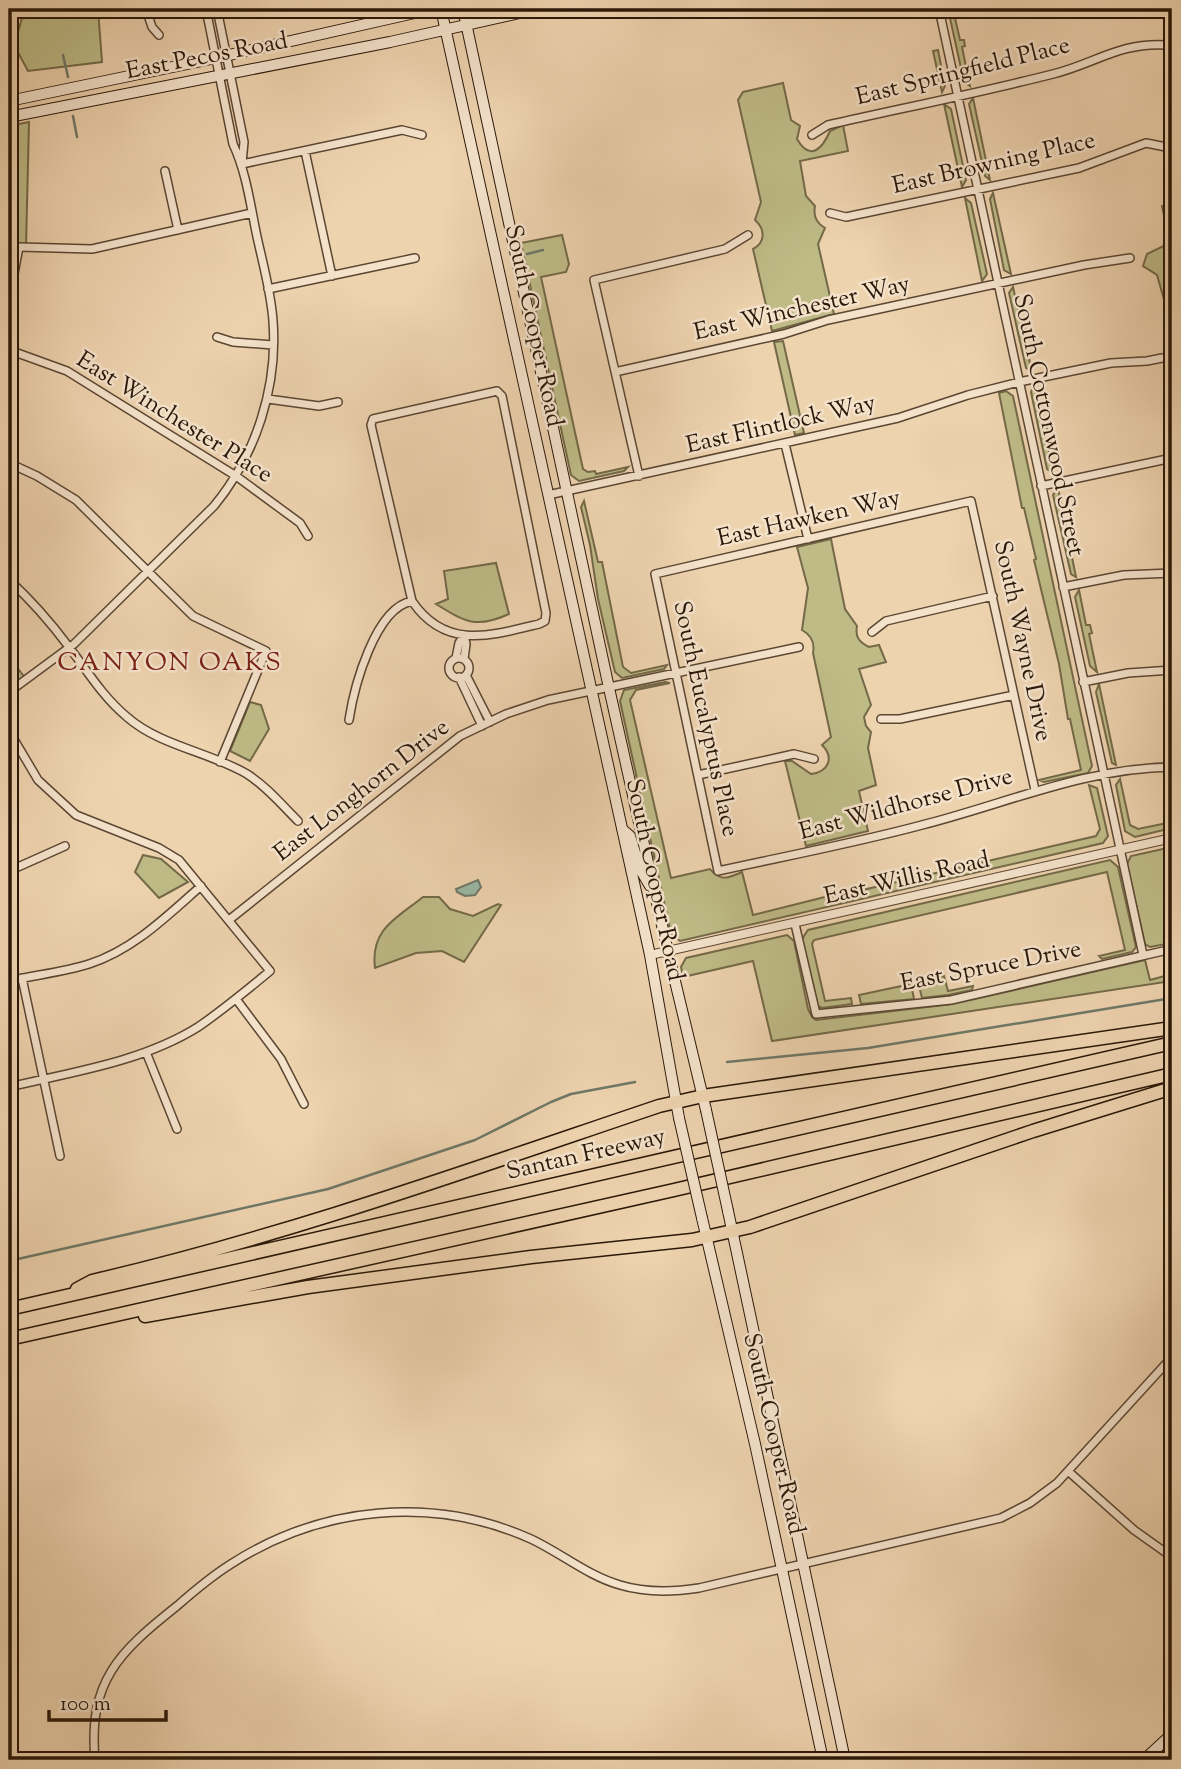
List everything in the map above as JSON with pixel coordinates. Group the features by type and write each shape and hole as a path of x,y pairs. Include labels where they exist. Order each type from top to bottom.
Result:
{"highway":[{"path":"56,1299 92,1281 266,1236 659,1106 703,1096 1172,1028"},
{"name":"Santan Freeway","path":"9,1309 1172,1043"},
{"path":"9,1339 660,1193 1172,1074"},
{"path":"33,1333 83,1329 308,1287 732,1231 1033,1130 1172,1088"}],"main road":[{"name":"East Pecos Road","path":"9,101 432,9"},
{"name":"South Cooper Road","path":"441,9 650,956 679,1118 786,1567 823,1760"},
{"name":"South Cooper Road","path":"463,9 609,688 703,1096 845,1760"},
{"name":"East Pecos Road","path":"9,117 537,9"},
{"path":"622,829 630,835 640,869 656,896"},
{"path":"1144,1760 1172,1734"}],"street":[{"path":"146,9 152,27 159,35"},
{"path":"222,56 207,12 241,9"},
{"name":"South Cottonwood Street","path":"939,9 1143,955"},
{"path":"9,692 69,647 214,506 236,477 268,399 273,321 242,164 233,144 217,11"},
{"name":"East Springfield Place","path":"812,135 828,125 1057,73 1114,51 1150,44 1166,45"},
{"path":"224,75 244,142 242,164"},
{"path":"242,164 402,130 422,135"},
{"name":"East Browning Place","path":"830,213 846,217 1079,168 1146,143 1166,147"},
{"path":"305,151 332,276"},
{"path":"165,171 178,230"},
{"path":"9,300 19,247 92,250 252,213"},
{"path":"639,477 594,280 724,249 748,235"},
{"path":"268,289 415,258"},
{"path":"998,284 1130,258"},
{"name":"East Winchester Way","path":"615,372 784,334 828,320 998,284"},
{"path":"217,337 233,342 273,345"},
{"name":"East Winchester Place","path":"9,350 67,371 236,477 300,523 308,536"},
{"name":"East Flintlock Way","path":"548,495 898,418 1019,382 1111,363 1162,358"},
{"path":"497,391 502,396 546,613 545,621 501,633 464,635 447,632 428,621 412,601 371,425 373,419 497,391"},
{"path":"268,399 319,406 338,402"},
{"path":"785,444 807,539"},
{"path":"1041,485 1172,458"},
{"path":"9,463 37,476 76,500 193,616 266,650 220,762"},
{"name":"East Hawken Way","path":"655,574 971,501"},
{"name":"South Wayne Drive","path":"971,501 1035,790"},
{"path":"1063,587 1124,575 1172,573"},
{"name":"South Eucalyptus Place","path":"655,574 718,871"},
{"path":"9,580 29,598 103,695 128,719 248,775 298,821"},
{"path":"872,632 886,621 993,596"},
{"path":"349,720 352,700 365,661 382,625 402,603 412,601"},
{"path":"464,635 466,643 460,659 451,663 450,671 462,676 490,722"},
{"name":"East Longhorn Drive","path":"229,920 460,736 506,714 548,701 799,647"},
{"path":"460,659 469,668 462,676"},
{"path":"1083,682 1128,673 1172,670"},
{"path":"462,676 482,726"},
{"path":"881,719 900,719 1014,695"},
{"path":"9,731 38,780 76,815 159,848 179,860 270,971 198,1027 146,1052 9,1087"},
{"path":"9,753 18,747"},
{"path":"698,775 794,754 814,759"},
{"name":"East Wildhorse Drive","path":"718,871 923,825 1035,790 1147,767 1172,767"},
{"name":"East Willis Road","path":"650,956 1172,838"},
{"path":"9,871 65,846"},
{"path":"9,981 89,964 122,950 152,929 201,886"},
{"name":"East Spruce Drive","path":"795,923 816,1014 951,1000 1172,949"},
{"path":"22,978 60,1156"},
{"path":"236,999 281,1059 304,1104"},
{"path":"146,1052 177,1129"},
{"path":"95,1760 94,1731 100,1693 123,1652 233,1562 288,1534 356,1516 398,1511 465,1518 530,1539 619,1585 653,1591 699,1588 1001,1518 1042,1494 1068,1471 1172,1357"},
{"path":"1068,1471 1134,1530 1172,1558"}],"shaded area":[{"path":"28,9 98,9 102,62 28,71 14,45 23,15"},
{"path":"948,9 953,9 960,40 964,40 965,46 962,47 970,86 964,82"},
{"path":"938,50 945,86 942,92 933,51"},
{"path":"783,83 791,120 800,126 797,139 802,146 807,150 816,150 830,131 843,125 848,151 800,161 806,196 815,206 817,221 825,228 818,244 834,314 772,331 753,249 760,243 763,235 755,220 761,202 738,100 743,92"},
{"path":"973,98 990,180 985,176 969,104"},
{"path":"944,104 951,109 966,180 962,187"},
{"path":"29,122 26,247 20,247 9,300 9,126"},
{"path":"993,193 1011,274 1004,270 990,199"},
{"path":"965,198 971,203 987,274 982,281"},
{"path":"1172,204 1172,301 1165,303 1157,275 1143,266 1147,254 1170,243 1162,206"},
{"path":"562,235 569,264 566,272 541,277 583,469 588,472 595,471 596,474 628,467 624,471 579,481 571,475 521,243"},
{"path":"1013,287 1022,327 1025,326 1026,331 1023,332 1032,372 1026,368 1009,293"},
{"path":"783,341 804,433 795,435 774,342"},
{"path":"1034,385 1043,426 1046,425 1048,431 1045,432 1054,473 1047,469 1031,392"},
{"path":"1006,391 1013,396 1092,766 1088,773 1044,782 1039,780 1081,770 999,393"},
{"path":"1058,488 1076,577 1071,574 1053,495"},
{"path":"584,501 598,562 602,562 623,667 631,673 667,665 664,669 622,678 615,672 581,507"},
{"path":"831,539 845,609 857,626 857,636 869,647 879,645 886,662 859,669 871,705 864,717 871,732 868,748 876,785 859,791 868,831 806,846 785,761 792,761 811,774 817,773 828,764 828,755 822,745 831,737 813,643 802,630 808,588 797,547"},
{"path":"496,563 509,614 488,621 471,621 436,604 448,599 444,571"},
{"path":"1079,590 1086,625 1090,625 1092,633 1089,634 1097,672 1090,666 1075,597"},
{"path":"9,657 26,679 9,692"},
{"path":"670,683 636,690 630,700 671,878 710,869 717,876 725,878 742,872 753,915 1096,836 1100,829 1089,785 1097,788 1108,836 1103,843 680,941 671,934 620,701 624,690"},
{"path":"1099,684 1116,765 1112,763 1096,692"},
{"path":"250,702 261,705 269,729 250,761 230,751"},
{"path":"1120,779 1130,825 1138,829 1172,822 1172,828 1135,837 1125,831 1116,785"},
{"path":"1172,847 1172,943 1150,947 1145,944 1127,864 1131,856"},
{"path":"143,855 161,859 188,882 159,898 135,872"},
{"path":"1110,860 1118,867 1136,947 1132,952 1102,959 1099,956 1125,950 1107,872 814,940 812,944 825,1001 851,998 852,1004 822,1008 818,1006 802,939 808,930"},
{"path":"478,880 481,887 475,895 465,896 457,892 456,889"},
{"path":"423,897 439,897 450,909 473,916 501,905 464,962 442,951 416,953 375,968 377,943 381,934 395,918"},
{"path":"787,935 794,941 808,1009 816,1020 953,1004 1145,960 1150,980 1172,974 1172,981 772,1041 753,961 683,977 681,967 686,958"},
{"path":"944,976 948,991 973,986 972,990 922,998 918,982"},
{"path":"911,984 914,999 861,1004 859,995"}],"waterway":[{"path":"63,55 68,77"},
{"path":"73,116 77,137"},
{"path":"527,254 543,250"},
{"path":"727,1062 868,1048 1172,998"},
{"path":"9,1261 328,1189 475,1140 571,1094 635,1082"}],"district":[{"name":"CANYON OAKS","path":"170,663"}]}
